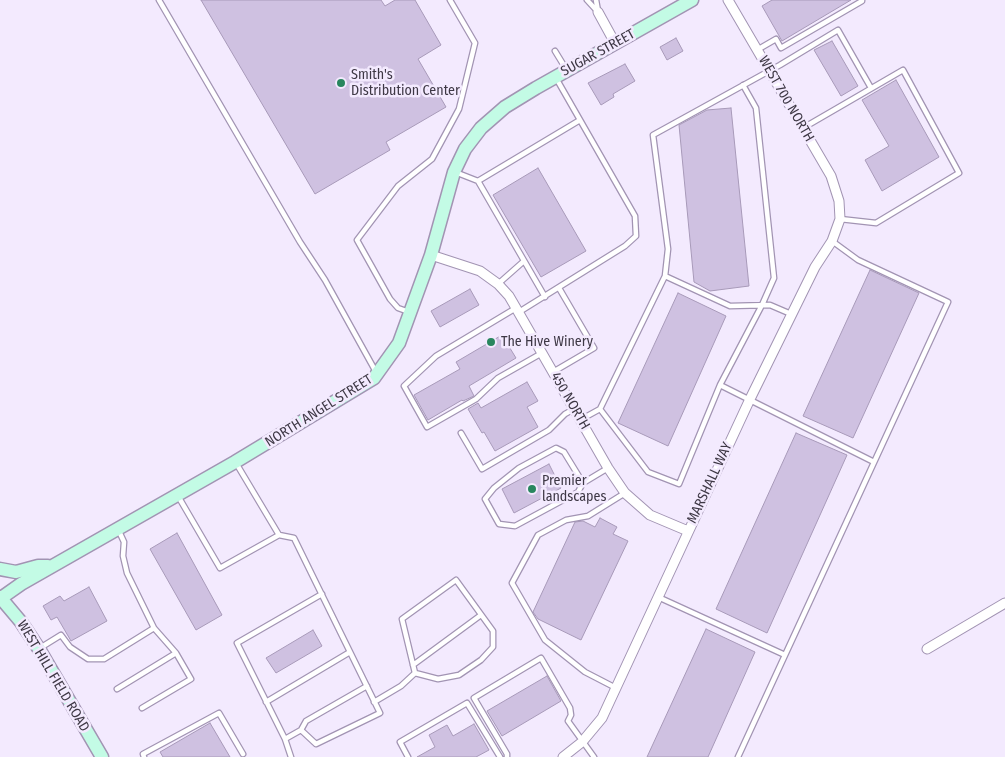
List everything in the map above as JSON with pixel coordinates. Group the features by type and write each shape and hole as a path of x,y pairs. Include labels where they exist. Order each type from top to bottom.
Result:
{"street":[{"name":"SUGAR STREET","path":"505,107 561,73 692,0"},
{"name":"WEST 700 NORTH","path":"728,0 830,176 839,201"},
{"path":"598,12 615,43"},
{"name":"NORTH ANGEL STREET","path":"0,598 21,584 235,462 374,378 400,343 431,254 454,172 465,149 481,128 505,107"},
{"name":"MARSHALL WAY","path":"563,757 582,742 602,718 791,314 815,266 832,242 840,219 839,201"},
{"name":"450 NORTH","path":"431,254 480,271 498,284 518,310 608,468 625,493 650,515 688,531"},
{"path":"0,569 16,572 38,566 53,566"},
{"name":"WEST HILL FIELD ROAD","path":"0,598 21,622 39,649 102,757"},
{"path":"927,648 1005,603"}],"lane":[{"path":"158,0 325,280 377,374"},
{"path":"411,313 398,308 390,299 357,240 398,186 432,159 459,109 475,43 450,0"},
{"path":"587,0 598,12"},
{"path":"596,0 598,12"},
{"path":"757,50 776,39 781,48 862,0"},
{"path":"580,420 600,409 665,276 668,249 653,135 769,71 838,30 871,88"},
{"path":"542,353 498,378 476,399 427,427 404,386 436,356 545,297 625,246 636,236 635,216 580,120 561,73 556,50"},
{"path":"803,128 903,70 959,173 876,223 840,219"},
{"path":"600,409 648,472 679,484 720,385 774,278 756,108 743,85"},
{"path":"478,181 580,120"},
{"path":"454,172 478,181 545,297"},
{"path":"738,757 948,302 858,260 832,242"},
{"path":"498,284 524,261"},
{"path":"665,276 730,306 770,305 791,314"},
{"path":"553,372 594,348 559,288"},
{"path":"720,385 874,462"},
{"path":"461,432 482,469 549,430 565,414 574,409"},
{"path":"583,483 564,452 556,448 519,468 494,488 485,498 499,524 515,526 578,492 583,483 608,468"},
{"path":"235,462 279,535"},
{"path":"616,688 585,672 545,640 512,582 538,535 566,520 588,516 625,493"},
{"path":"177,495 220,568 279,535 294,538 380,713 316,744 301,730"},
{"path":"118,528 124,542 122,556 127,573 154,628 176,653 191,679 142,708"},
{"path":"456,580 493,631 493,647 481,660 459,675 438,679 415,673 402,619 456,580"},
{"path":"291,757 285,739 237,643 322,594"},
{"path":"658,597 785,655"},
{"path":"413,665 482,615"},
{"path":"39,649 61,635 70,647 88,659 104,659 154,628"},
{"path":"266,702 350,652"},
{"path":"117,689 176,653"},
{"path":"507,757 474,698 541,658 570,708 571,715 568,721 594,757"},
{"path":"374,702 401,686 415,673"},
{"path":"285,739 301,730 306,721 367,686"},
{"path":"408,757 400,742 467,703 500,757"},
{"path":"144,757 143,754 219,713 243,754"}],"building":[{"name":"Smith's Distribution Center","path":"201,0 381,0 385,6 395,0 415,0 441,45 418,59 446,107 386,142 390,150 315,194"},
{"path":"772,0 851,0 782,41 762,6"},
{"path":"676,38 683,51 667,60 660,47"},
{"path":"832,41 858,86 841,96 814,50"},
{"path":"625,64 635,81 613,94 614,97 601,105 588,83"},
{"path":"896,80 939,157 882,191 865,160 889,146 862,100"},
{"path":"731,108 749,286 710,291 694,282 679,125 707,110"},
{"path":"538,168 586,251 541,277 493,195"},
{"path":"870,270 919,293 853,438 803,416"},
{"path":"470,289 479,305 440,327 431,311"},
{"path":"678,293 726,316 668,446 618,423"},
{"path":"502,335 516,358 469,386 474,396 462,400 428,420 414,395 460,369 456,362"},
{"path":"527,382 538,401 527,407 538,427 495,451 468,409 478,403 481,408"},
{"path":"796,433 847,455 767,633 716,609"},
{"name":"Premier landscapes","path":"549,464 561,488 514,513 502,489"},
{"path":"600,518 617,527 613,534 628,541 581,640 538,619 533,612 575,522 583,521 595,527"},
{"path":"177,533 222,615 196,630 150,549"},
{"path":"89,587 107,621 71,641 57,617 51,620 43,606 60,596 64,601"},
{"path":"706,629 755,652 708,757 647,757"},
{"path":"313,630 322,646 276,673 266,658"},
{"path":"547,676 561,701 502,736 487,711"},
{"path":"210,723 230,757 163,757 160,752"},
{"path":"474,724 489,750 476,757 417,757 435,747 429,735 447,725 453,736"}],"place":[{"name":"Smith's Distribution Center","path":"341,83"},
{"name":"The Hive Winery","path":"491,342"},
{"name":"Premier landscapes","path":"532,489"}]}
